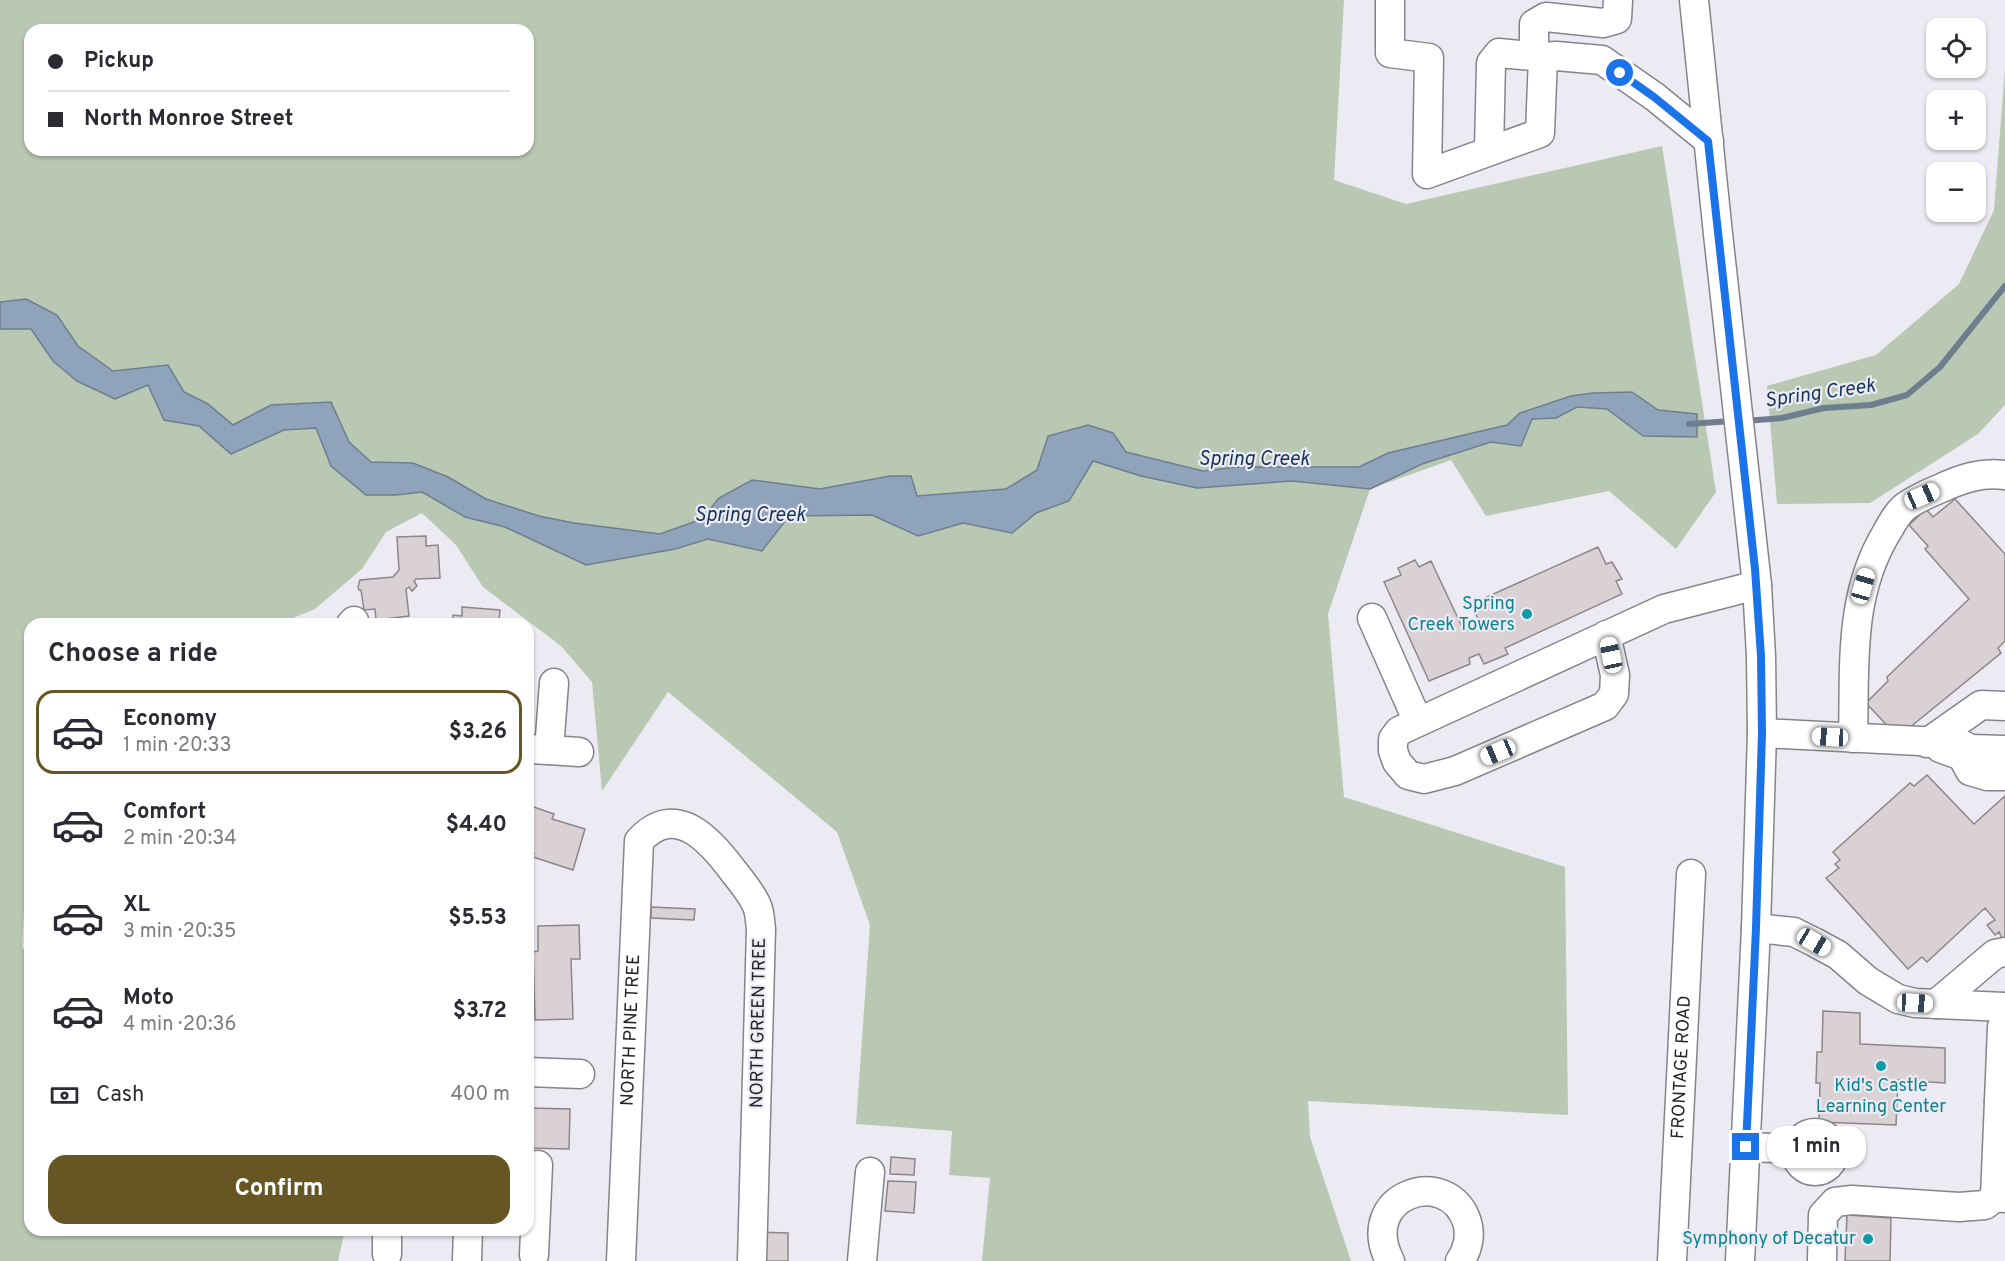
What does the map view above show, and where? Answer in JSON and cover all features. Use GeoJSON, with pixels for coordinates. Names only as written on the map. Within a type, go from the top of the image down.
{"type":"FeatureCollection","features":[{"type":"Feature","properties":{"kind":"street"},"geometry":{"type":"LineString","coordinates":[[1390,0],[1390,53],[1429,58],[1427,174],[1540,133],[1538,56],[1534,24],[1546,17],[1603,23],[1617,19],[1618,0]]}},
{"type":"Feature","properties":{"kind":"street"},"geometry":{"type":"LineString","coordinates":[[1694,0],[1751,536],[1761,656],[1762,733],[1756,928],[1740,1261]]}},
{"type":"Feature","properties":{"kind":"street"},"geometry":{"type":"LineString","coordinates":[[1489,151],[1491,63],[1499,53],[1602,60],[1654,97],[1708,141]]}},
{"type":"Feature","properties":{"kind":"street"},"geometry":{"type":"LineString","coordinates":[[1853,738],[1856,622],[1868,570],[1880,544],[1904,507],[1922,496],[1969,476],[1986,474],[2005,476]]}},
{"type":"Feature","properties":{"kind":"street"},"geometry":{"type":"LineString","coordinates":[[1606,635],[1615,675],[1614,694],[1605,706],[1455,771],[1424,779],[1408,775],[1397,762],[1393,751],[1394,739],[1399,731],[1606,635],[1664,609],[1756,585]]}},
{"type":"Feature","properties":{"kind":"street"},"geometry":{"type":"LineString","coordinates":[[1372,618],[1418,722]]}},
{"type":"Feature","properties":{"kind":"street"},"geometry":{"type":"LineString","coordinates":[[554,683],[538,749],[579,752]]}},
{"type":"Feature","properties":{"kind":"street"},"geometry":{"type":"LineString","coordinates":[[1927,743],[1981,705],[2005,706]]}},
{"type":"Feature","properties":{"kind":"street"},"geometry":{"type":"LineString","coordinates":[[1762,733],[1959,743],[1971,749],[2005,750]]}},
{"type":"Feature","properties":{"kind":"street"},"geometry":{"type":"LineString","coordinates":[[1927,743],[1962,756],[1970,771],[1987,776],[2005,776]]}},
{"type":"Feature","properties":{"kind":"street","name":"NORTH PINE TREE"},"geometry":{"type":"LineString","coordinates":[[621,1261],[639,841],[648,831],[659,826],[675,825]]}},
{"type":"Feature","properties":{"kind":"street","name":"NORTH GREEN TREE"},"geometry":{"type":"LineString","coordinates":[[675,825],[694,829],[716,847],[758,907],[761,929],[752,1261]]}},
{"type":"Feature","properties":{"kind":"street","name":"FRONTAGE ROAD"},"geometry":{"type":"LineString","coordinates":[[1672,1261],[1691,874]]}},
{"type":"Feature","properties":{"kind":"street"},"geometry":{"type":"LineString","coordinates":[[1756,928],[1794,932],[1838,956],[1868,981],[1898,999],[2003,1017],[2000,1198],[1985,1204],[1959,1207],[1852,1200],[1835,1202],[1823,1215],[1822,1261]]}},
{"type":"Feature","properties":{"kind":"street"},"geometry":{"type":"LineString","coordinates":[[1936,1004],[1995,954],[2005,952]]}},
{"type":"Feature","properties":{"kind":"street"},"geometry":{"type":"LineString","coordinates":[[534,1067],[580,1074]]}},
{"type":"Feature","properties":{"kind":"street"},"geometry":{"type":"LineString","coordinates":[[1746,1147],[1796,1149]]}},
{"type":"Feature","properties":{"kind":"street"},"geometry":{"type":"LineString","coordinates":[[534,1194],[538,1165]]}},
{"type":"Feature","properties":{"kind":"street"},"geometry":{"type":"LineString","coordinates":[[862,1261],[870,1172]]}},
{"type":"Feature","properties":{"kind":"street"},"geometry":{"type":"LineString","coordinates":[[1390,1261],[1383,1248],[1381,1234],[1384,1219],[1392,1206],[1403,1197],[1417,1192],[1431,1191],[1444,1195],[1456,1204],[1464,1215],[1469,1228],[1468,1242],[1460,1261]]}},
{"type":"Feature","properties":{"kind":"street"},"geometry":{"type":"LineString","coordinates":[[467,1261],[468,1236]]}},
{"type":"Feature","properties":{"kind":"street"},"geometry":{"type":"LineString","coordinates":[[533,1236],[534,1255]]}},
{"type":"Feature","properties":{"kind":"green space"},"geometry":{"type":"Polygon","coordinates":[[[0,0],[1344,0],[1334,180],[1406,204],[1662,146],[1716,492],[1676,549],[1609,491],[1486,516],[1451,460],[1370,489],[1328,614],[1344,797],[1565,867],[1568,1115],[1308,1101],[1310,1137],[1351,1261],[982,1261],[990,1178],[949,1175],[952,1131],[856,1124],[870,925],[837,832],[668,692],[602,791],[592,682],[561,646],[534,626],[534,618],[524,618],[483,587],[456,545],[422,513],[386,532],[362,569],[315,609],[293,618],[24,618],[22,947],[24,950],[24,1236],[344,1236],[338,1261],[0,1261],[0,0]]]}},
{"type":"Feature","properties":{"kind":"green space"},"geometry":{"type":"Polygon","coordinates":[[[2005,68],[2005,405],[1978,434],[1870,503],[1777,504],[1767,386],[1876,355],[1959,284],[1994,210],[2005,68]]]}},
{"type":"Feature","properties":{"kind":"water","name":"Spring Creek"},"geometry":{"type":"Polygon","coordinates":[[[26,299],[57,315],[78,346],[113,371],[168,365],[184,392],[208,404],[233,425],[271,405],[331,402],[349,442],[371,462],[413,463],[448,477],[486,499],[539,516],[660,534],[702,519],[719,498],[752,480],[820,489],[890,476],[911,476],[917,496],[1006,489],[1037,470],[1048,436],[1088,425],[1113,433],[1126,452],[1203,471],[1237,467],[1359,467],[1388,453],[1507,425],[1520,413],[1571,396],[1593,393],[1632,392],[1658,410],[1697,414],[1697,437],[1643,436],[1607,409],[1577,407],[1556,418],[1532,419],[1521,446],[1491,442],[1422,464],[1370,489],[1292,481],[1197,488],[1141,476],[1093,461],[1069,501],[1036,513],[1012,533],[963,523],[918,536],[872,515],[789,516],[762,551],[708,539],[675,549],[586,565],[505,527],[465,517],[422,492],[366,495],[331,466],[316,428],[284,430],[231,454],[199,426],[164,420],[148,385],[115,399],[77,381],[53,361],[31,329],[0,329],[0,302],[26,299]]]}},
{"type":"Feature","properties":{"kind":"building"},"geometry":{"type":"Polygon","coordinates":[[[1955,499],[2005,554],[2005,641],[1998,648],[2001,653],[1898,737],[1866,703],[1888,681],[1887,677],[1969,599],[1925,549],[1928,546],[1909,525],[1926,509],[1933,517],[1955,499]]]}},
{"type":"Feature","properties":{"kind":"building"},"geometry":{"type":"Polygon","coordinates":[[[426,536],[426,546],[438,545],[440,578],[416,579],[414,581],[417,586],[412,591],[409,587],[406,589],[409,616],[376,618],[375,609],[364,610],[361,590],[358,587],[360,580],[393,577],[399,570],[397,537],[426,536]]]}},
{"type":"Feature","properties":{"kind":"building","name":"Spring Creek Towers"},"geometry":{"type":"Polygon","coordinates":[[[1598,547],[1606,564],[1612,562],[1622,579],[1616,581],[1622,594],[1505,648],[1508,654],[1484,664],[1479,654],[1469,658],[1470,664],[1429,681],[1384,582],[1401,575],[1398,568],[1415,560],[1419,567],[1431,561],[1464,631],[1480,623],[1471,604],[1598,547]]]}},
{"type":"Feature","properties":{"kind":"building"},"geometry":{"type":"Polygon","coordinates":[[[462,607],[500,610],[499,618],[453,618],[453,615],[462,616],[462,607]]]}},
{"type":"Feature","properties":{"kind":"building"},"geometry":{"type":"Polygon","coordinates":[[[1927,775],[1974,824],[2005,796],[2005,940],[2003,941],[1999,932],[1995,935],[1987,925],[1995,920],[1985,908],[1927,962],[1922,957],[1908,969],[1826,878],[1839,868],[1835,864],[1840,860],[1833,852],[1910,783],[1914,786],[1927,775]]]}},
{"type":"Feature","properties":{"kind":"building"},"geometry":{"type":"Polygon","coordinates":[[[534,807],[554,814],[552,819],[585,829],[573,870],[534,857],[534,807]]]}},
{"type":"Feature","properties":{"kind":"building"},"geometry":{"type":"Polygon","coordinates":[[[651,907],[695,909],[694,920],[651,918],[651,907]]]}},
{"type":"Feature","properties":{"kind":"building"},"geometry":{"type":"Polygon","coordinates":[[[579,925],[580,959],[571,959],[573,1019],[535,1020],[534,952],[538,951],[538,926],[579,925]]]}},
{"type":"Feature","properties":{"kind":"building","name":"Kid's Castle Learning Center"},"geometry":{"type":"Polygon","coordinates":[[[1823,1011],[1860,1013],[1860,1044],[1945,1048],[1945,1083],[1898,1080],[1896,1125],[1819,1122],[1820,1083],[1816,1083],[1817,1052],[1822,1052],[1823,1011]]]}},
{"type":"Feature","properties":{"kind":"building"},"geometry":{"type":"Polygon","coordinates":[[[534,1108],[570,1109],[569,1149],[534,1148],[534,1108]]]}},
{"type":"Feature","properties":{"kind":"building"},"geometry":{"type":"Polygon","coordinates":[[[891,1157],[915,1159],[914,1175],[890,1174],[891,1157]]]}},
{"type":"Feature","properties":{"kind":"building"},"geometry":{"type":"Polygon","coordinates":[[[888,1181],[916,1182],[914,1213],[885,1211],[888,1181]]]}},
{"type":"Feature","properties":{"kind":"building","name":"Symphony of Decatur"},"geometry":{"type":"Polygon","coordinates":[[[1847,1215],[1891,1218],[1890,1261],[1845,1261],[1847,1215]]]}},
{"type":"Feature","properties":{"kind":"building"},"geometry":{"type":"Polygon","coordinates":[[[758,1232],[788,1233],[788,1261],[757,1261],[758,1232]]]}},
{"type":"Feature","properties":{"kind":"waterway","name":"Spring Creek"},"geometry":{"type":"LineString","coordinates":[[1745,421],[1782,418],[1824,408],[1871,405],[1907,395],[1940,367],[2005,286]]}},
{"type":"Feature","properties":{"kind":"waterway","name":"Spring Creek"},"geometry":{"type":"LineString","coordinates":[[1689,424],[1732,421]]}},
{"type":"Feature","properties":{"kind":"place","name":"Spring Creek Towers"},"geometry":{"type":"Point","coordinates":[1527,614]}},
{"type":"Feature","properties":{"kind":"place","name":"Kid's Castle Learning Center"},"geometry":{"type":"Point","coordinates":[1881,1066]}},
{"type":"Feature","properties":{"kind":"place","name":"Symphony of Decatur"},"geometry":{"type":"Point","coordinates":[1868,1239]}},
{"type":"Feature","properties":{"kind":"route"},"geometry":{"type":"LineString","coordinates":[[1620,73],[1708,141],[1755,569],[1761,656],[1762,733],[1746,1147]]}}]}
